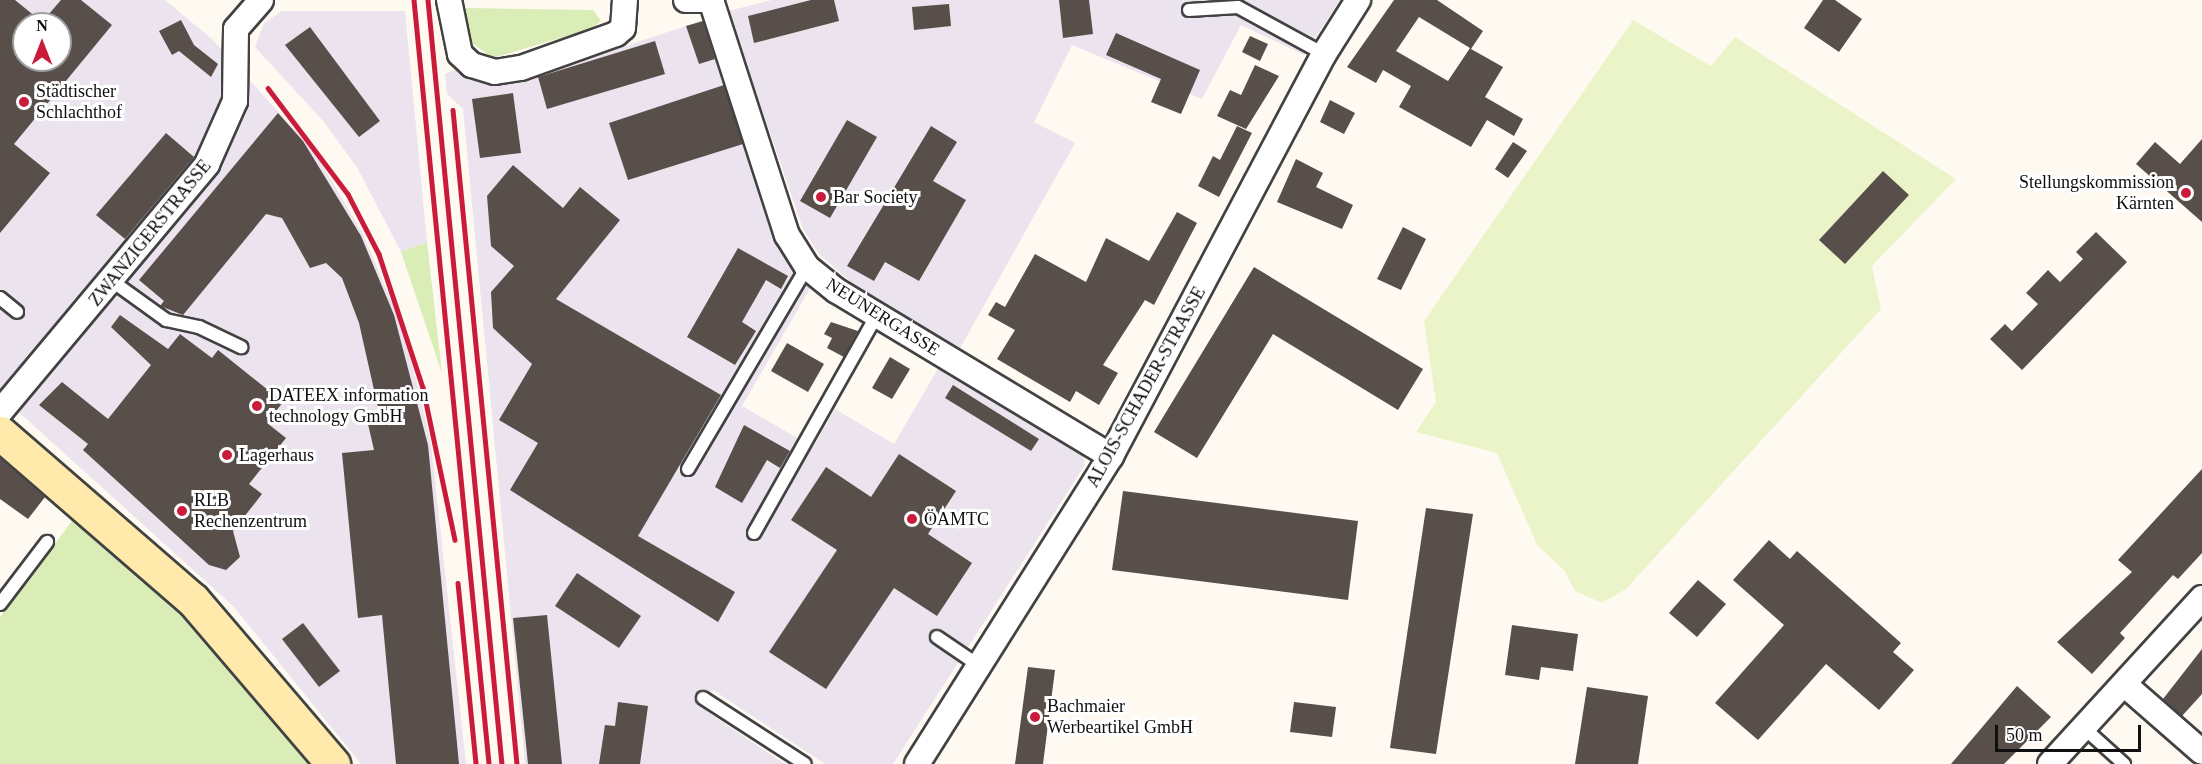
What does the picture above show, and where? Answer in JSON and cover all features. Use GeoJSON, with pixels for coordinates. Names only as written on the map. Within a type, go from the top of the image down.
{"type":"FeatureCollection","features":[{"type":"Feature","properties":{"kind":"street","name":"ZWANZIGERSTRASSE"},"geometry":{"type":"LineString","coordinates":[[0,412],[112,281],[207,164],[224,133],[235,100],[236,28],[259,0]]}},
{"type":"Feature","properties":{"kind":"street"},"geometry":{"type":"LineString","coordinates":[[450,7],[460,54],[472,65],[495,72],[521,68],[616,34],[623,28],[625,0]]}},
{"type":"Feature","properties":{"kind":"street"},"geometry":{"type":"LineString","coordinates":[[686,0],[711,0]]}},
{"type":"Feature","properties":{"kind":"street","name":"NEUNERGASSE"},"geometry":{"type":"LineString","coordinates":[[711,0],[788,235],[807,267],[877,315],[1111,456]]}},
{"type":"Feature","properties":{"kind":"street","name":"ALOIS-SCHADER-STRASSE"},"geometry":{"type":"LineString","coordinates":[[917,764],[1111,456],[1324,54],[1358,0]]}},
{"type":"Feature","properties":{"kind":"street"},"geometry":{"type":"LineString","coordinates":[[0,433],[193,600],[333,764]]}},
{"type":"Feature","properties":{"kind":"street"},"geometry":{"type":"LineString","coordinates":[[2050,764],[2202,598]]}},
{"type":"Feature","properties":{"kind":"street"},"geometry":{"type":"LineString","coordinates":[[2124,684],[2198,748]]}},
{"type":"Feature","properties":{"kind":"lane"},"geometry":{"type":"LineString","coordinates":[[1189,10],[1238,7],[1324,54]]}},
{"type":"Feature","properties":{"kind":"lane"},"geometry":{"type":"LineString","coordinates":[[688,470],[807,267]]}},
{"type":"Feature","properties":{"kind":"lane"},"geometry":{"type":"LineString","coordinates":[[112,281],[159,316],[200,327],[241,347]]}},
{"type":"Feature","properties":{"kind":"lane"},"geometry":{"type":"LineString","coordinates":[[0,298],[17,312]]}},
{"type":"Feature","properties":{"kind":"lane"},"geometry":{"type":"LineString","coordinates":[[754,533],[877,315]]}},
{"type":"Feature","properties":{"kind":"lane"},"geometry":{"type":"LineString","coordinates":[[0,604],[47,542]]}},
{"type":"Feature","properties":{"kind":"lane"},"geometry":{"type":"LineString","coordinates":[[937,637],[978,665]]}},
{"type":"Feature","properties":{"kind":"lane"},"geometry":{"type":"LineString","coordinates":[[703,698],[805,764]]}},
{"type":"Feature","properties":{"kind":"lane"},"geometry":{"type":"LineString","coordinates":[[2084,728],[2124,764]]}},
{"type":"Feature","properties":{"kind":"shaded area"},"geometry":{"type":"Polygon","coordinates":[[[0,0],[165,0],[213,40],[314,151],[362,232],[397,314],[417,383],[431,444],[466,764],[361,764],[234,607],[0,395],[0,0]]]}},
{"type":"Feature","properties":{"kind":"shaded area"},"geometry":{"type":"Polygon","coordinates":[[[772,0],[1340,0],[1304,55],[1241,25],[1202,99],[1072,45],[1034,122],[1075,143],[959,350],[854,285],[819,254],[803,229],[728,11],[772,0]]]}},
{"type":"Feature","properties":{"kind":"shaded area"},"geometry":{"type":"Polygon","coordinates":[[[282,11],[405,11],[427,242],[401,252],[358,169],[324,122],[255,47],[264,23],[282,11]]]}},
{"type":"Feature","properties":{"kind":"shaded area"},"geometry":{"type":"Polygon","coordinates":[[[704,20],[772,236],[812,285],[742,406],[813,447],[835,409],[894,444],[939,367],[1083,455],[1085,465],[893,764],[825,764],[713,690],[706,711],[785,764],[525,764],[463,109],[447,94],[445,74],[461,67],[487,81],[516,82],[704,20]]]}},
{"type":"Feature","properties":{"kind":"green space"},"geometry":{"type":"Polygon","coordinates":[[[465,8],[593,10],[601,21],[591,29],[493,58],[469,41],[465,8]]]}},
{"type":"Feature","properties":{"kind":"green space"},"geometry":{"type":"Polygon","coordinates":[[[1633,20],[1711,66],[1735,37],[1956,179],[1872,266],[1881,309],[1626,589],[1602,603],[1575,591],[1564,570],[1537,545],[1497,453],[1416,432],[1436,402],[1424,321],[1633,20]]]}},
{"type":"Feature","properties":{"kind":"green space"},"geometry":{"type":"Polygon","coordinates":[[[427,242],[442,373],[401,252],[427,242]]]}},
{"type":"Feature","properties":{"kind":"green space"},"geometry":{"type":"Polygon","coordinates":[[[75,517],[186,619],[249,686],[309,764],[0,764],[0,617],[75,517]]]}},
{"type":"Feature","properties":{"kind":"building","name":"Städtischer Schlachthof"},"geometry":{"type":"Polygon","coordinates":[[[0,0],[15,0],[30,12],[12,12],[12,72],[72,72],[72,12],[51,12],[61,0],[81,0],[112,25],[14,144],[50,173],[0,233],[0,0]]]}},
{"type":"Feature","properties":{"kind":"building"},"geometry":{"type":"Polygon","coordinates":[[[811,0],[834,0],[839,21],[754,43],[748,16],[811,0]]]}},
{"type":"Feature","properties":{"kind":"building"},"geometry":{"type":"Polygon","coordinates":[[[1059,0],[1089,0],[1093,34],[1063,38],[1059,0]]]}},
{"type":"Feature","properties":{"kind":"building"},"geometry":{"type":"Polygon","coordinates":[[[1394,0],[1437,0],[1483,31],[1471,49],[1503,67],[1485,97],[1523,119],[1514,136],[1487,120],[1471,147],[1399,107],[1411,86],[1383,70],[1376,83],[1347,67],[1394,0]],[[1419,17],[1396,51],[1448,81],[1470,48],[1419,17]]]}},
{"type":"Feature","properties":{"kind":"building"},"geometry":{"type":"Polygon","coordinates":[[[1823,0],[1835,0],[1862,19],[1839,52],[1804,28],[1823,0]]]}},
{"type":"Feature","properties":{"kind":"building"},"geometry":{"type":"Polygon","coordinates":[[[949,4],[951,26],[914,30],[912,7],[949,4]]]}},
{"type":"Feature","properties":{"kind":"building"},"geometry":{"type":"Polygon","coordinates":[[[181,20],[194,45],[218,64],[211,77],[179,51],[172,55],[159,31],[181,20]]]}},
{"type":"Feature","properties":{"kind":"building"},"geometry":{"type":"Polygon","coordinates":[[[703,21],[715,59],[699,64],[686,26],[703,21]]]}},
{"type":"Feature","properties":{"kind":"building"},"geometry":{"type":"Polygon","coordinates":[[[310,27],[380,121],[359,137],[285,45],[310,27]]]}},
{"type":"Feature","properties":{"kind":"building"},"geometry":{"type":"Polygon","coordinates":[[[1116,33],[1200,70],[1181,114],[1151,102],[1161,79],[1106,55],[1116,33]]]}},
{"type":"Feature","properties":{"kind":"building"},"geometry":{"type":"Polygon","coordinates":[[[1250,36],[1268,44],[1260,61],[1242,52],[1250,36]]]}},
{"type":"Feature","properties":{"kind":"building"},"geometry":{"type":"Polygon","coordinates":[[[655,41],[665,74],[547,109],[538,77],[655,41]]]}},
{"type":"Feature","properties":{"kind":"building"},"geometry":{"type":"Polygon","coordinates":[[[1255,65],[1279,76],[1246,129],[1217,116],[1230,90],[1241,95],[1255,65]]]}},
{"type":"Feature","properties":{"kind":"building"},"geometry":{"type":"Polygon","coordinates":[[[724,85],[743,144],[628,180],[609,123],[724,85]]]}},
{"type":"Feature","properties":{"kind":"building"},"geometry":{"type":"Polygon","coordinates":[[[513,93],[521,153],[480,158],[472,99],[513,93]]]}},
{"type":"Feature","properties":{"kind":"building"},"geometry":{"type":"Polygon","coordinates":[[[1330,100],[1355,113],[1344,134],[1320,122],[1330,100]]]}},
{"type":"Feature","properties":{"kind":"building"},"geometry":{"type":"Polygon","coordinates":[[[278,113],[303,141],[361,236],[394,315],[428,445],[459,764],[396,764],[382,615],[358,618],[342,453],[374,450],[368,424],[381,421],[359,323],[342,278],[326,263],[310,268],[282,218],[266,214],[183,315],[160,306],[164,301],[139,280],[278,113]]]}},
{"type":"Feature","properties":{"kind":"building"},"geometry":{"type":"Polygon","coordinates":[[[847,120],[877,137],[830,218],[800,201],[847,120]]]}},
{"type":"Feature","properties":{"kind":"building"},"geometry":{"type":"Polygon","coordinates":[[[931,126],[957,142],[933,181],[966,200],[919,281],[885,262],[874,281],[847,266],[931,126]]]}},
{"type":"Feature","properties":{"kind":"building"},"geometry":{"type":"Polygon","coordinates":[[[1237,126],[1252,133],[1219,197],[1198,186],[1213,156],[1220,160],[1237,126]]]}},
{"type":"Feature","properties":{"kind":"building"},"geometry":{"type":"Polygon","coordinates":[[[166,133],[194,157],[125,239],[96,215],[166,133]]]}},
{"type":"Feature","properties":{"kind":"building","name":"Stellungskommission Kärnten"},"geometry":{"type":"Polygon","coordinates":[[[2202,139],[2202,222],[2136,164],[2155,142],[2180,164],[2202,139]]]}},
{"type":"Feature","properties":{"kind":"building"},"geometry":{"type":"Polygon","coordinates":[[[1513,142],[1527,151],[1508,178],[1495,169],[1513,142]]]}},
{"type":"Feature","properties":{"kind":"building"},"geometry":{"type":"Polygon","coordinates":[[[1296,159],[1323,173],[1316,187],[1353,205],[1342,229],[1277,202],[1296,159]]]}},
{"type":"Feature","properties":{"kind":"building"},"geometry":{"type":"Polygon","coordinates":[[[513,165],[563,208],[580,187],[620,220],[556,299],[721,395],[638,536],[735,592],[718,622],[510,490],[538,443],[499,420],[532,364],[493,328],[491,292],[514,266],[491,246],[487,196],[513,165]]]}},
{"type":"Feature","properties":{"kind":"building"},"geometry":{"type":"Polygon","coordinates":[[[1883,171],[1909,195],[1845,264],[1819,240],[1883,171]]]}},
{"type":"Feature","properties":{"kind":"building"},"geometry":{"type":"Polygon","coordinates":[[[1177,212],[1197,223],[1154,305],[1145,300],[1103,365],[1118,373],[1099,405],[1076,391],[1070,402],[997,359],[1015,330],[988,315],[996,302],[1005,307],[1035,254],[1086,282],[1106,238],[1149,261],[1177,212]]]}},
{"type":"Feature","properties":{"kind":"building"},"geometry":{"type":"Polygon","coordinates":[[[1403,227],[1426,239],[1401,290],[1377,279],[1403,227]]]}},
{"type":"Feature","properties":{"kind":"building"},"geometry":{"type":"Polygon","coordinates":[[[2096,232],[2127,262],[2022,370],[1990,339],[2005,324],[2012,331],[2038,304],[2026,293],[2048,270],[2060,282],[2083,259],[2076,252],[2096,232]]]}},
{"type":"Feature","properties":{"kind":"building"},"geometry":{"type":"Polygon","coordinates":[[[738,248],[788,276],[781,289],[766,280],[742,322],[756,331],[735,365],[687,337],[738,248]]]}},
{"type":"Feature","properties":{"kind":"building"},"geometry":{"type":"Polygon","coordinates":[[[1254,267],[1423,369],[1398,410],[1273,334],[1197,458],[1154,432],[1254,267]]]}},
{"type":"Feature","properties":{"kind":"building"},"geometry":{"type":"Polygon","coordinates":[[[120,315],[168,349],[180,334],[212,358],[218,350],[283,402],[267,423],[286,438],[249,484],[262,494],[233,531],[240,557],[226,570],[209,565],[83,450],[88,444],[39,405],[62,382],[108,419],[151,365],[111,327],[120,315]]]}},
{"type":"Feature","properties":{"kind":"building"},"geometry":{"type":"Polygon","coordinates":[[[831,322],[858,331],[844,357],[827,348],[832,338],[824,334],[831,322]]]}},
{"type":"Feature","properties":{"kind":"building"},"geometry":{"type":"Polygon","coordinates":[[[787,343],[824,364],[808,392],[771,371],[787,343]]]}},
{"type":"Feature","properties":{"kind":"building"},"geometry":{"type":"Polygon","coordinates":[[[890,357],[910,369],[892,399],[872,388],[890,357]]]}},
{"type":"Feature","properties":{"kind":"building"},"geometry":{"type":"Polygon","coordinates":[[[953,385],[1039,439],[1031,451],[945,398],[953,385]]]}},
{"type":"Feature","properties":{"kind":"building"},"geometry":{"type":"Polygon","coordinates":[[[744,425],[790,451],[780,468],[767,460],[742,503],[715,487],[744,425]]]}},
{"type":"Feature","properties":{"kind":"building"},"geometry":{"type":"Polygon","coordinates":[[[899,454],[956,491],[928,534],[972,563],[937,616],[894,588],[826,689],[769,652],[837,550],[791,520],[826,467],[871,497],[899,454]]]}},
{"type":"Feature","properties":{"kind":"building"},"geometry":{"type":"Polygon","coordinates":[[[0,458],[45,497],[28,519],[0,499],[0,458]]]}},
{"type":"Feature","properties":{"kind":"building"},"geometry":{"type":"Polygon","coordinates":[[[2202,469],[2202,553],[2178,579],[2173,575],[2120,633],[2125,638],[2092,674],[2057,642],[2132,572],[2118,560],[2202,469]]]}},
{"type":"Feature","properties":{"kind":"building"},"geometry":{"type":"Polygon","coordinates":[[[1123,491],[1358,521],[1348,600],[1112,570],[1123,491]]]}},
{"type":"Feature","properties":{"kind":"building"},"geometry":{"type":"Polygon","coordinates":[[[1426,508],[1473,514],[1436,754],[1390,748],[1426,508]]]}},
{"type":"Feature","properties":{"kind":"building"},"geometry":{"type":"Polygon","coordinates":[[[1769,540],[1790,559],[1797,551],[1901,643],[1893,652],[1914,670],[1879,710],[1826,664],[1758,740],[1715,703],[1784,625],[1733,580],[1769,540]]]}},
{"type":"Feature","properties":{"kind":"building"},"geometry":{"type":"Polygon","coordinates":[[[577,573],[641,616],[619,648],[555,606],[577,573]]]}},
{"type":"Feature","properties":{"kind":"building"},"geometry":{"type":"Polygon","coordinates":[[[1698,580],[1726,604],[1697,637],[1669,613],[1698,580]]]}},
{"type":"Feature","properties":{"kind":"building"},"geometry":{"type":"Polygon","coordinates":[[[547,615],[562,764],[528,764],[513,618],[547,615]]]}},
{"type":"Feature","properties":{"kind":"building"},"geometry":{"type":"Polygon","coordinates":[[[303,623],[340,671],[319,687],[282,639],[303,623]]]}},
{"type":"Feature","properties":{"kind":"building"},"geometry":{"type":"Polygon","coordinates":[[[1512,625],[1578,634],[1573,671],[1541,667],[1539,680],[1505,675],[1512,625]]]}},
{"type":"Feature","properties":{"kind":"building"},"geometry":{"type":"Polygon","coordinates":[[[2202,649],[2202,694],[2182,716],[2163,699],[2202,649]]]}},
{"type":"Feature","properties":{"kind":"building","name":"Bachmaier Werbeartikel GmbH"},"geometry":{"type":"Polygon","coordinates":[[[1028,667],[1055,670],[1043,764],[1015,764],[1028,667]]]}},
{"type":"Feature","properties":{"kind":"building"},"geometry":{"type":"Polygon","coordinates":[[[2017,686],[2051,717],[2004,764],[1951,764],[2017,686]]]}},
{"type":"Feature","properties":{"kind":"building"},"geometry":{"type":"Polygon","coordinates":[[[1587,687],[1648,696],[1638,764],[1575,764],[1587,687]]]}},
{"type":"Feature","properties":{"kind":"building"},"geometry":{"type":"Polygon","coordinates":[[[618,702],[648,706],[640,764],[599,764],[605,725],[615,726],[618,702]]]}},
{"type":"Feature","properties":{"kind":"building"},"geometry":{"type":"Polygon","coordinates":[[[1294,702],[1336,707],[1332,737],[1290,732],[1294,702]]]}},
{"type":"Feature","properties":{"kind":"railway"},"geometry":{"type":"LineString","coordinates":[[414,0],[489,764]]}},
{"type":"Feature","properties":{"kind":"railway"},"geometry":{"type":"LineString","coordinates":[[428,0],[502,764]]}},
{"type":"Feature","properties":{"kind":"railway"},"geometry":{"type":"LineString","coordinates":[[268,88],[348,194],[379,254],[423,388],[455,540]]}},
{"type":"Feature","properties":{"kind":"railway"},"geometry":{"type":"LineString","coordinates":[[453,110],[517,764]]}},
{"type":"Feature","properties":{"kind":"railway"},"geometry":{"type":"LineString","coordinates":[[458,583],[476,764]]}},
{"type":"Feature","properties":{"kind":"place","name":"Städtischer Schlachthof"},"geometry":{"type":"Point","coordinates":[24,102]}},
{"type":"Feature","properties":{"kind":"place","name":"Stellungskommission Kärnten"},"geometry":{"type":"Point","coordinates":[2186,193]}},
{"type":"Feature","properties":{"kind":"place","name":"Bar Society"},"geometry":{"type":"Point","coordinates":[821,197]}},
{"type":"Feature","properties":{"kind":"place","name":"DATEEX information technology GmbH"},"geometry":{"type":"Point","coordinates":[257,406]}},
{"type":"Feature","properties":{"kind":"place","name":"Lagerhaus"},"geometry":{"type":"Point","coordinates":[227,455]}},
{"type":"Feature","properties":{"kind":"place","name":"RLB Rechenzentrum"},"geometry":{"type":"Point","coordinates":[182,511]}},
{"type":"Feature","properties":{"kind":"place","name":"ÖAMTC"},"geometry":{"type":"Point","coordinates":[912,519]}},
{"type":"Feature","properties":{"kind":"place","name":"Bachmaier Werbeartikel GmbH"},"geometry":{"type":"Point","coordinates":[1035,717]}}]}
